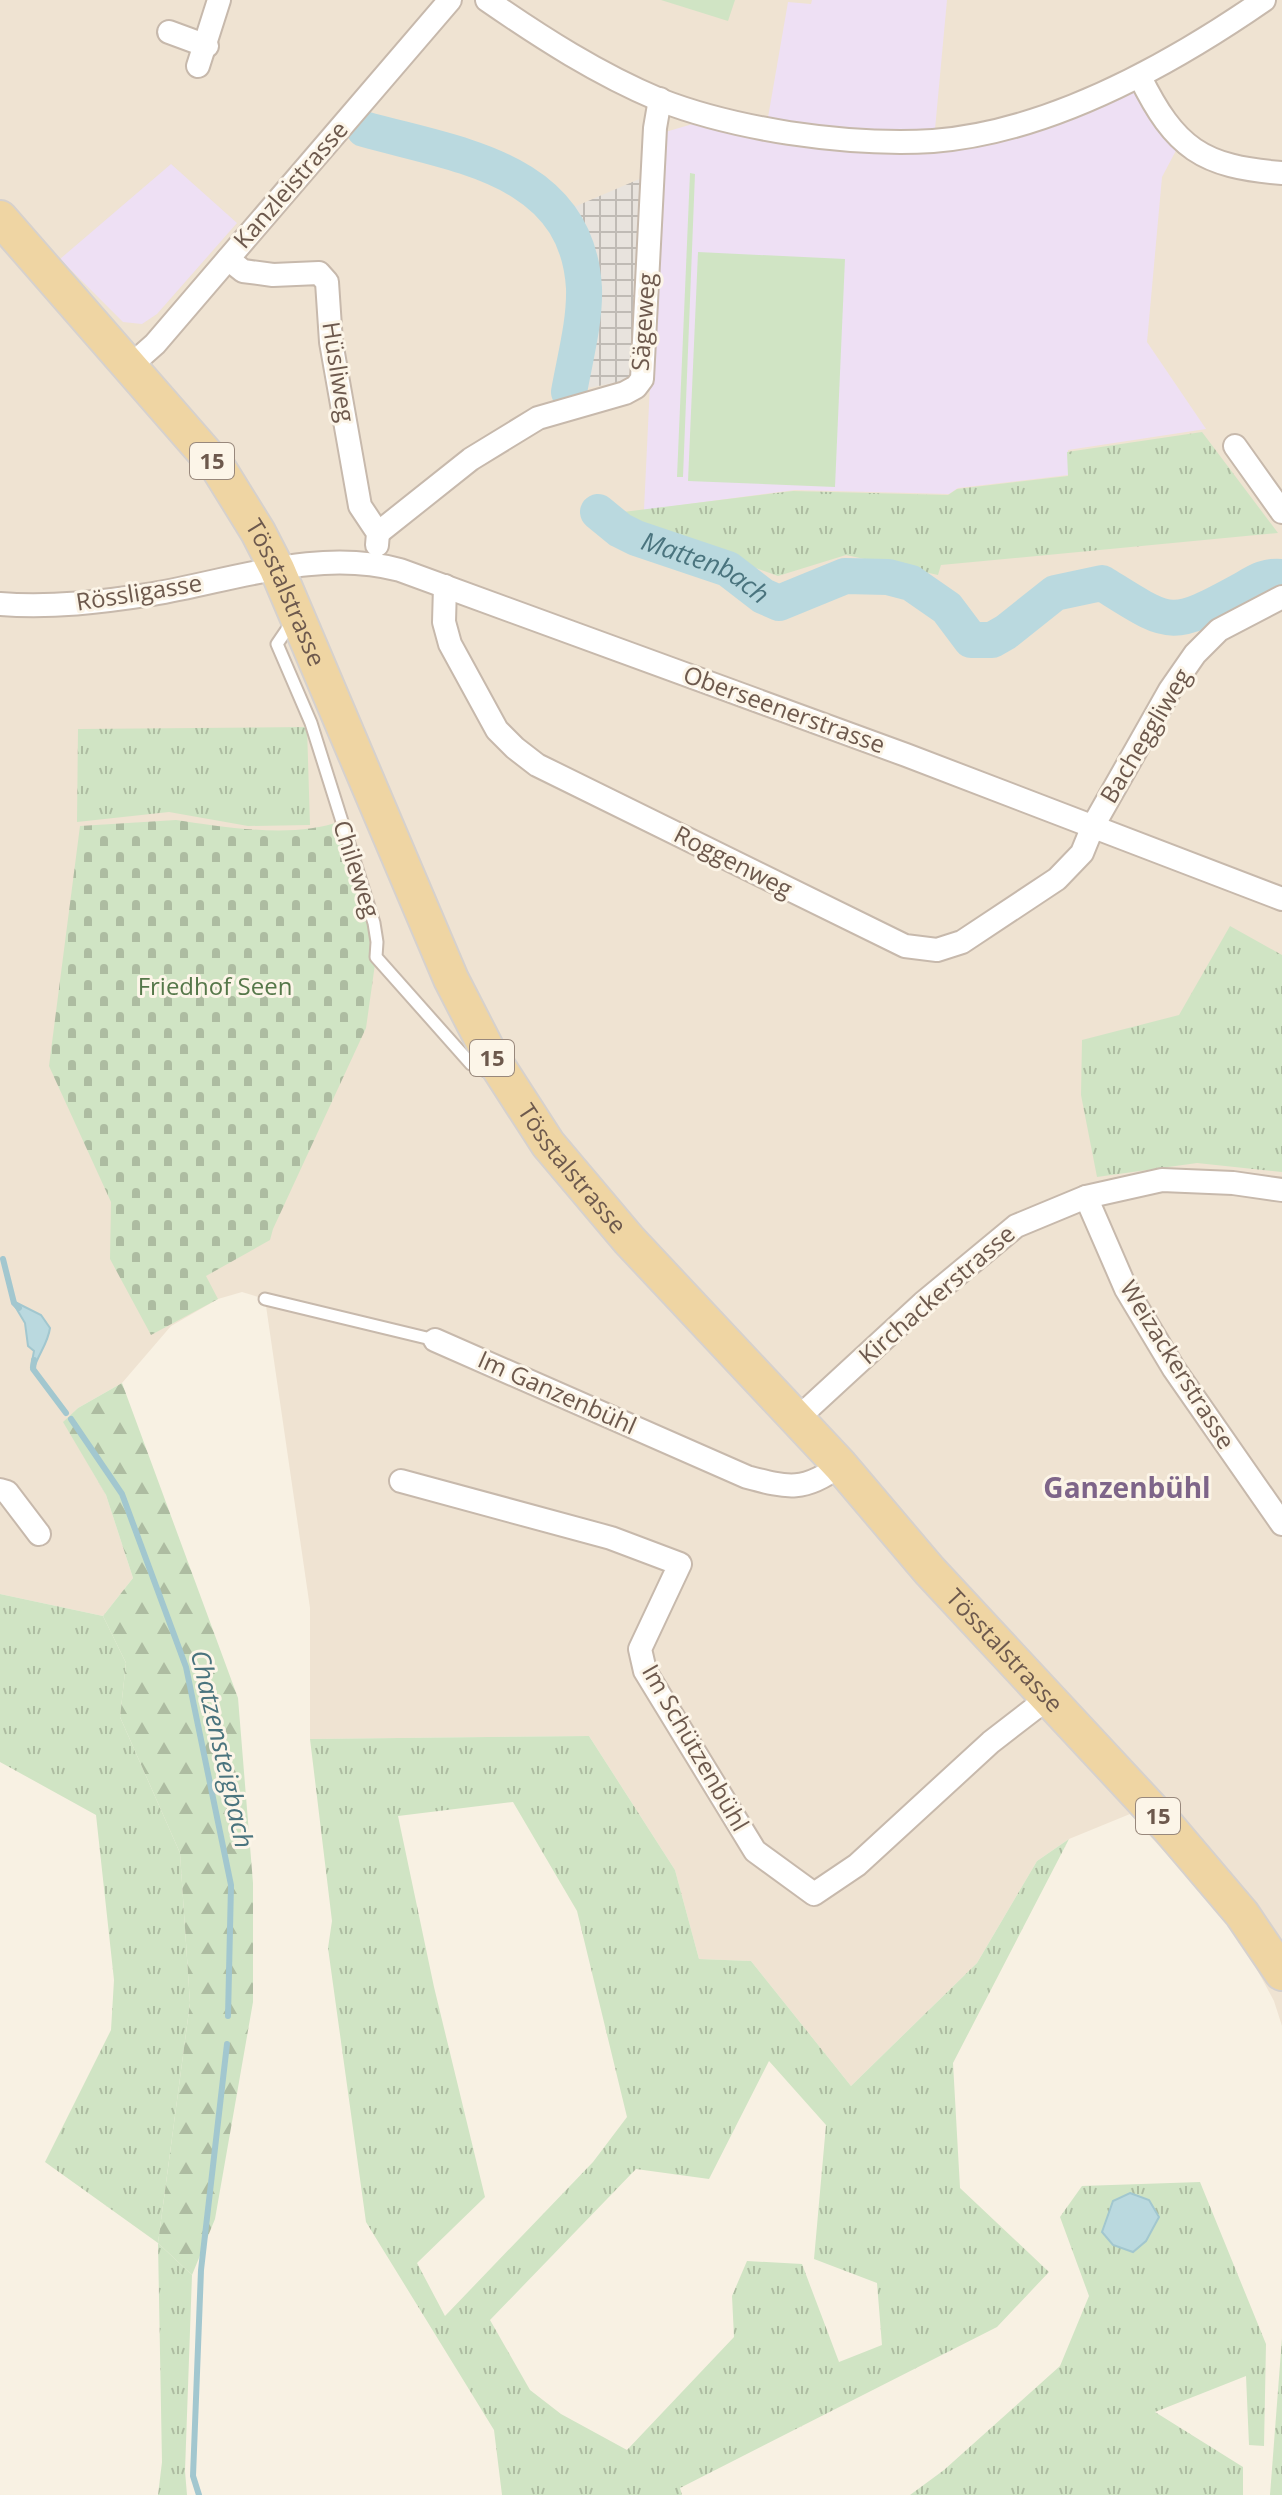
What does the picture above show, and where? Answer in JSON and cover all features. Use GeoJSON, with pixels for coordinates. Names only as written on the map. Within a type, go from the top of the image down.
{"type":"FeatureCollection","features":[{"type":"Feature","properties":{"kind":"main road","name":"Tösstalstrasse"},"geometry":{"type":"LineString","coordinates":[[0,218],[219,469],[244,508],[277,569],[451,979],[506,1080],[548,1144],[629,1240],[840,1465],[929,1570],[1169,1828],[1242,1914],[1282,1973]]}},
{"type":"Feature","properties":{"kind":"street"},"geometry":{"type":"LineString","coordinates":[[169,32],[202,56],[219,0]]}},
{"type":"Feature","properties":{"kind":"street","name":"Kanzleistrasse"},"geometry":{"type":"LineString","coordinates":[[129,367],[155,344],[450,0]]}},
{"type":"Feature","properties":{"kind":"street"},"geometry":{"type":"LineString","coordinates":[[487,0],[563,52],[660,99],[713,118],[818,138],[870,142],[934,141],[1037,119],[1140,77],[1220,31],[1264,0]]}},
{"type":"Feature","properties":{"kind":"street"},"geometry":{"type":"LineString","coordinates":[[1140,77],[1159,114],[1181,141],[1212,161],[1252,171],[1282,173]]}},
{"type":"Feature","properties":{"kind":"street","name":"Sägeweg"},"geometry":{"type":"LineString","coordinates":[[378,533],[471,459],[538,418],[625,393],[642,379],[655,128],[660,99]]}},
{"type":"Feature","properties":{"kind":"street","name":"Hüsliweg"},"geometry":{"type":"LineString","coordinates":[[228,259],[243,271],[273,275],[319,273],[327,282],[331,342],[360,506],[378,533]]}},
{"type":"Feature","properties":{"kind":"street"},"geometry":{"type":"LineString","coordinates":[[1235,446],[1282,512]]}},
{"type":"Feature","properties":{"kind":"street"},"geometry":{"type":"LineString","coordinates":[[374,563],[378,533]]}},
{"type":"Feature","properties":{"kind":"street","name":"Oberseenerstrasse"},"geometry":{"type":"LineString","coordinates":[[277,569],[326,561],[374,563],[445,586],[877,744],[1282,899]]}},
{"type":"Feature","properties":{"kind":"street","name":"Rössligasse"},"geometry":{"type":"LineString","coordinates":[[0,604],[77,604],[152,594],[277,569]]}},
{"type":"Feature","properties":{"kind":"street","name":"Roggenweg"},"geometry":{"type":"LineString","coordinates":[[445,586],[444,622],[450,644],[497,730],[515,748],[537,765],[905,946],[937,950],[962,942],[1000,918],[1057,879],[1082,853],[1093,826]]}},
{"type":"Feature","properties":{"kind":"street","name":"Bacheggliweg"},"geometry":{"type":"LineString","coordinates":[[1093,826],[1170,690],[1195,654],[1219,630],[1282,597]]}},
{"type":"Feature","properties":{"kind":"street","name":"Kirchackerstrasse"},"geometry":{"type":"LineString","coordinates":[[797,1419],[923,1303],[1016,1226],[1086,1197],[1162,1180],[1233,1183],[1282,1190]]}},
{"type":"Feature","properties":{"kind":"street","name":"Weizackerstrasse"},"geometry":{"type":"LineString","coordinates":[[1086,1197],[1126,1289],[1174,1369],[1282,1524]]}},
{"type":"Feature","properties":{"kind":"street","name":"Im Ganzenbühl"},"geometry":{"type":"LineString","coordinates":[[435,1340],[747,1477],[784,1487],[816,1482],[840,1465]]}},
{"type":"Feature","properties":{"kind":"street","name":"Im Schützenbühl"},"geometry":{"type":"LineString","coordinates":[[401,1481],[611,1538],[680,1564],[640,1649],[645,1671],[755,1851],[814,1894],[857,1865],[991,1742],[1035,1708],[1043,1693]]}},
{"type":"Feature","properties":{"kind":"street"},"geometry":{"type":"LineString","coordinates":[[0,1490],[7,1492],[39,1534]]}},
{"type":"Feature","properties":{"kind":"lane","name":"Chileweg"},"geometry":{"type":"LineString","coordinates":[[296,615],[277,644],[311,723],[374,923],[376,957],[471,1064],[506,1080]]}},
{"type":"Feature","properties":{"kind":"lane","name":"Im Ganzenbühl"},"geometry":{"type":"LineString","coordinates":[[265,1299],[435,1340]]}},
{"type":"Feature","properties":{"kind":"shaded area"},"geometry":{"type":"Polygon","coordinates":[[[0,0],[1282,0],[1282,2026],[1274,2001],[1241,1940],[1130,1814],[1069,1839],[1037,1861],[977,1963],[851,2086],[751,1961],[699,1959],[675,1870],[589,1736],[310,1739],[310,1608],[265,1299],[242,1292],[218,1299],[171,1326],[122,1383],[78,1408],[64,1422],[106,1495],[133,1578],[103,1616],[0,1594],[0,0]]]}},
{"type":"Feature","properties":{"kind":"shaded area"},"geometry":{"type":"Polygon","coordinates":[[[812,0],[947,0],[934,140],[1140,77],[1181,141],[1162,177],[1147,342],[1206,429],[1068,450],[1068,475],[958,488],[949,494],[795,490],[644,510],[662,133],[713,118],[766,129],[788,2],[811,4],[812,0]]]}},
{"type":"Feature","properties":{"kind":"shaded area"},"geometry":{"type":"Polygon","coordinates":[[[171,164],[237,223],[157,314],[142,324],[123,322],[60,259],[171,164]]]}},
{"type":"Feature","properties":{"kind":"shaded area"},"geometry":{"type":"Polygon","coordinates":[[[644,177],[637,367],[625,381],[577,390],[582,353],[597,339],[598,257],[574,207],[644,177]]]}},
{"type":"Feature","properties":{"kind":"green space"},"geometry":{"type":"Polygon","coordinates":[[[661,0],[735,0],[728,21],[661,0]]]}},
{"type":"Feature","properties":{"kind":"green space"},"geometry":{"type":"Polygon","coordinates":[[[690,173],[695,174],[683,477],[677,477],[690,173]]]}},
{"type":"Feature","properties":{"kind":"green space"},"geometry":{"type":"Polygon","coordinates":[[[698,252],[845,259],[835,487],[688,481],[698,252]]]}},
{"type":"Feature","properties":{"kind":"green space"},"geometry":{"type":"Polygon","coordinates":[[[1202,432],[1278,533],[941,565],[938,575],[846,555],[778,576],[621,519],[623,512],[793,491],[948,495],[957,489],[1068,476],[1067,452],[1202,432]]]}},
{"type":"Feature","properties":{"kind":"green space"},"geometry":{"type":"Polygon","coordinates":[[[307,727],[310,825],[248,826],[169,812],[77,822],[78,729],[307,727]]]}},
{"type":"Feature","properties":{"kind":"green space","name":"Friedhof Seen"},"geometry":{"type":"Polygon","coordinates":[[[176,820],[281,830],[340,821],[374,923],[376,957],[366,1028],[270,1240],[206,1276],[218,1299],[151,1335],[110,1259],[111,1202],[49,1066],[80,826],[176,820]]]}},
{"type":"Feature","properties":{"kind":"green space"},"geometry":{"type":"Polygon","coordinates":[[[1230,926],[1282,955],[1282,1172],[1197,1163],[1097,1177],[1081,1095],[1082,1040],[1179,1015],[1230,926]]]}},
{"type":"Feature","properties":{"kind":"green space"},"geometry":{"type":"Polygon","coordinates":[[[122,1383],[238,1698],[253,1883],[253,2002],[215,2219],[192,2275],[158,2243],[190,2003],[180,1853],[120,1717],[126,1663],[103,1616],[133,1578],[106,1495],[63,1422],[78,1408],[122,1383]]]}},
{"type":"Feature","properties":{"kind":"green space"},"geometry":{"type":"Polygon","coordinates":[[[0,1594],[103,1616],[126,1663],[120,1717],[180,1853],[190,2003],[158,2243],[45,2162],[111,2030],[114,1980],[96,1815],[0,1762],[0,1594]]]}},
{"type":"Feature","properties":{"kind":"green space"},"geometry":{"type":"Polygon","coordinates":[[[589,1736],[675,1870],[699,1959],[751,1961],[851,2086],[977,1963],[1037,1861],[1069,1839],[953,2063],[960,2188],[1049,2272],[997,2327],[680,2488],[682,2495],[502,2495],[494,2430],[366,2222],[328,1948],[332,1921],[310,1739],[589,1736]],[[513,1802],[398,1816],[434,1987],[485,2197],[417,2263],[445,2316],[593,2162],[627,2117],[577,1911],[513,1802]],[[769,2061],[709,2179],[636,2169],[490,2320],[530,2390],[561,2414],[627,2450],[734,2337],[732,2296],[747,2261],[802,2264],[839,2362],[882,2345],[877,2283],[814,2259],[826,2125],[769,2061]]]}},
{"type":"Feature","properties":{"kind":"green space"},"geometry":{"type":"Polygon","coordinates":[[[1200,2182],[1266,2344],[1264,2446],[1249,2445],[1246,2376],[1155,2412],[1243,2467],[1243,2495],[910,2495],[944,2470],[1060,2366],[1089,2296],[1060,2217],[1082,2186],[1200,2182]]]}},
{"type":"Feature","properties":{"kind":"green space"},"geometry":{"type":"Polygon","coordinates":[[[158,2243],[192,2275],[185,2471],[187,2495],[158,2495],[162,2462],[158,2243]]]}},
{"type":"Feature","properties":{"kind":"green space"},"geometry":{"type":"Polygon","coordinates":[[[1282,2338],[1282,2495],[1270,2495],[1282,2338]]]}},
{"type":"Feature","properties":{"kind":"water"},"geometry":{"type":"Polygon","coordinates":[[[15,1302],[41,1315],[50,1328],[34,1368],[31,1367],[34,1351],[28,1346],[25,1323],[15,1302]]]}},
{"type":"Feature","properties":{"kind":"water"},"geometry":{"type":"Polygon","coordinates":[[[1130,2193],[1149,2200],[1159,2217],[1146,2241],[1133,2252],[1113,2245],[1102,2232],[1113,2201],[1130,2193]]]}},
{"type":"Feature","properties":{"kind":"waterway","name":"Mattenbach"},"geometry":{"type":"LineString","coordinates":[[364,129],[472,159],[506,173],[536,191],[560,216],[576,247],[584,288],[581,327],[569,392]]}},
{"type":"Feature","properties":{"kind":"waterway","name":"Mattenbach"},"geometry":{"type":"LineString","coordinates":[[598,512],[620,530],[636,538],[728,569],[763,596],[779,603],[845,576],[888,577],[911,583],[947,608],[971,640],[992,640],[1055,593],[1102,583],[1143,608],[1170,618],[1199,612],[1261,580],[1282,577]]}},
{"type":"Feature","properties":{"kind":"waterway","name":"Chatzensteigbach"},"geometry":{"type":"LineString","coordinates":[[3,1259],[14,1303],[19,1308]]}},
{"type":"Feature","properties":{"kind":"waterway","name":"Chatzensteigbach"},"geometry":{"type":"LineString","coordinates":[[34,1360],[33,1369],[66,1413]]}},
{"type":"Feature","properties":{"kind":"waterway","name":"Chatzensteigbach"},"geometry":{"type":"LineString","coordinates":[[71,1419],[122,1494],[186,1667],[231,1885],[228,2016]]}},
{"type":"Feature","properties":{"kind":"waterway","name":"Chatzensteigbach"},"geometry":{"type":"LineString","coordinates":[[199,2495],[193,2476],[201,2270],[227,2044]]}},
{"type":"Feature","properties":{"kind":"district","name":"Ganzenbühl"},"geometry":{"type":"Point","coordinates":[1127,1488]}}]}
